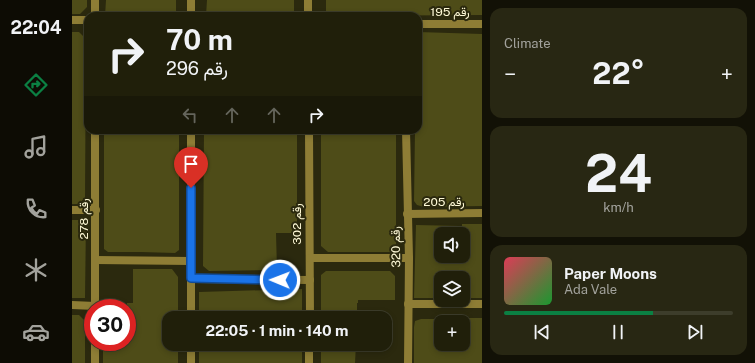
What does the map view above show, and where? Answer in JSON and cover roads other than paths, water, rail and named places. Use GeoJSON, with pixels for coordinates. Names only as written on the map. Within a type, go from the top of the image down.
{"type":"FeatureCollection","features":[{"type":"Feature","properties":{"kind":"street"},"geometry":{"type":"LineString","coordinates":[[95,0],[95,12]]}},
{"type":"Feature","properties":{"kind":"street"},"geometry":{"type":"LineString","coordinates":[[191,0],[191,12]]}},
{"type":"Feature","properties":{"kind":"street"},"geometry":{"type":"LineString","coordinates":[[308,0],[308,12]]}},
{"type":"Feature","properties":{"kind":"street"},"geometry":{"type":"LineString","coordinates":[[72,20],[84,20]]}},
{"type":"Feature","properties":{"kind":"street","name":"رقم 195"},"geometry":{"type":"LineString","coordinates":[[422,24],[482,24]]}},
{"type":"Feature","properties":{"kind":"street","name":"رقم 278"},"geometry":{"type":"LineString","coordinates":[[95,299],[96,134]]}},
{"type":"Feature","properties":{"kind":"street"},"geometry":{"type":"LineString","coordinates":[[191,134],[191,311]]}},
{"type":"Feature","properties":{"kind":"street","name":"رقم 302"},"geometry":{"type":"LineString","coordinates":[[309,134],[310,311]]}},
{"type":"Feature","properties":{"kind":"street","name":"رقم 320"},"geometry":{"type":"LineString","coordinates":[[406,134],[409,258],[408,363]]}},
{"type":"Feature","properties":{"kind":"street"},"geometry":{"type":"LineString","coordinates":[[72,210],[96,210]]}},
{"type":"Feature","properties":{"kind":"street","name":"رقم 205"},"geometry":{"type":"LineString","coordinates":[[407,214],[482,214]]}},
{"type":"Feature","properties":{"kind":"street"},"geometry":{"type":"LineString","coordinates":[[310,258],[409,258]]}},
{"type":"Feature","properties":{"kind":"street"},"geometry":{"type":"LineString","coordinates":[[95,260],[191,261]]}},
{"type":"Feature","properties":{"kind":"street"},"geometry":{"type":"LineString","coordinates":[[191,278],[310,280]]}},
{"type":"Feature","properties":{"kind":"street"},"geometry":{"type":"LineString","coordinates":[[408,304],[482,304]]}},
{"type":"Feature","properties":{"kind":"street"},"geometry":{"type":"LineString","coordinates":[[72,305],[84,306]]}},
{"type":"Feature","properties":{"kind":"street"},"geometry":{"type":"LineString","coordinates":[[95,351],[95,363]]}},
{"type":"Feature","properties":{"kind":"street"},"geometry":{"type":"LineString","coordinates":[[191,351],[191,363]]}},
{"type":"Feature","properties":{"kind":"street"},"geometry":{"type":"LineString","coordinates":[[309,351],[309,363]]}}]}
